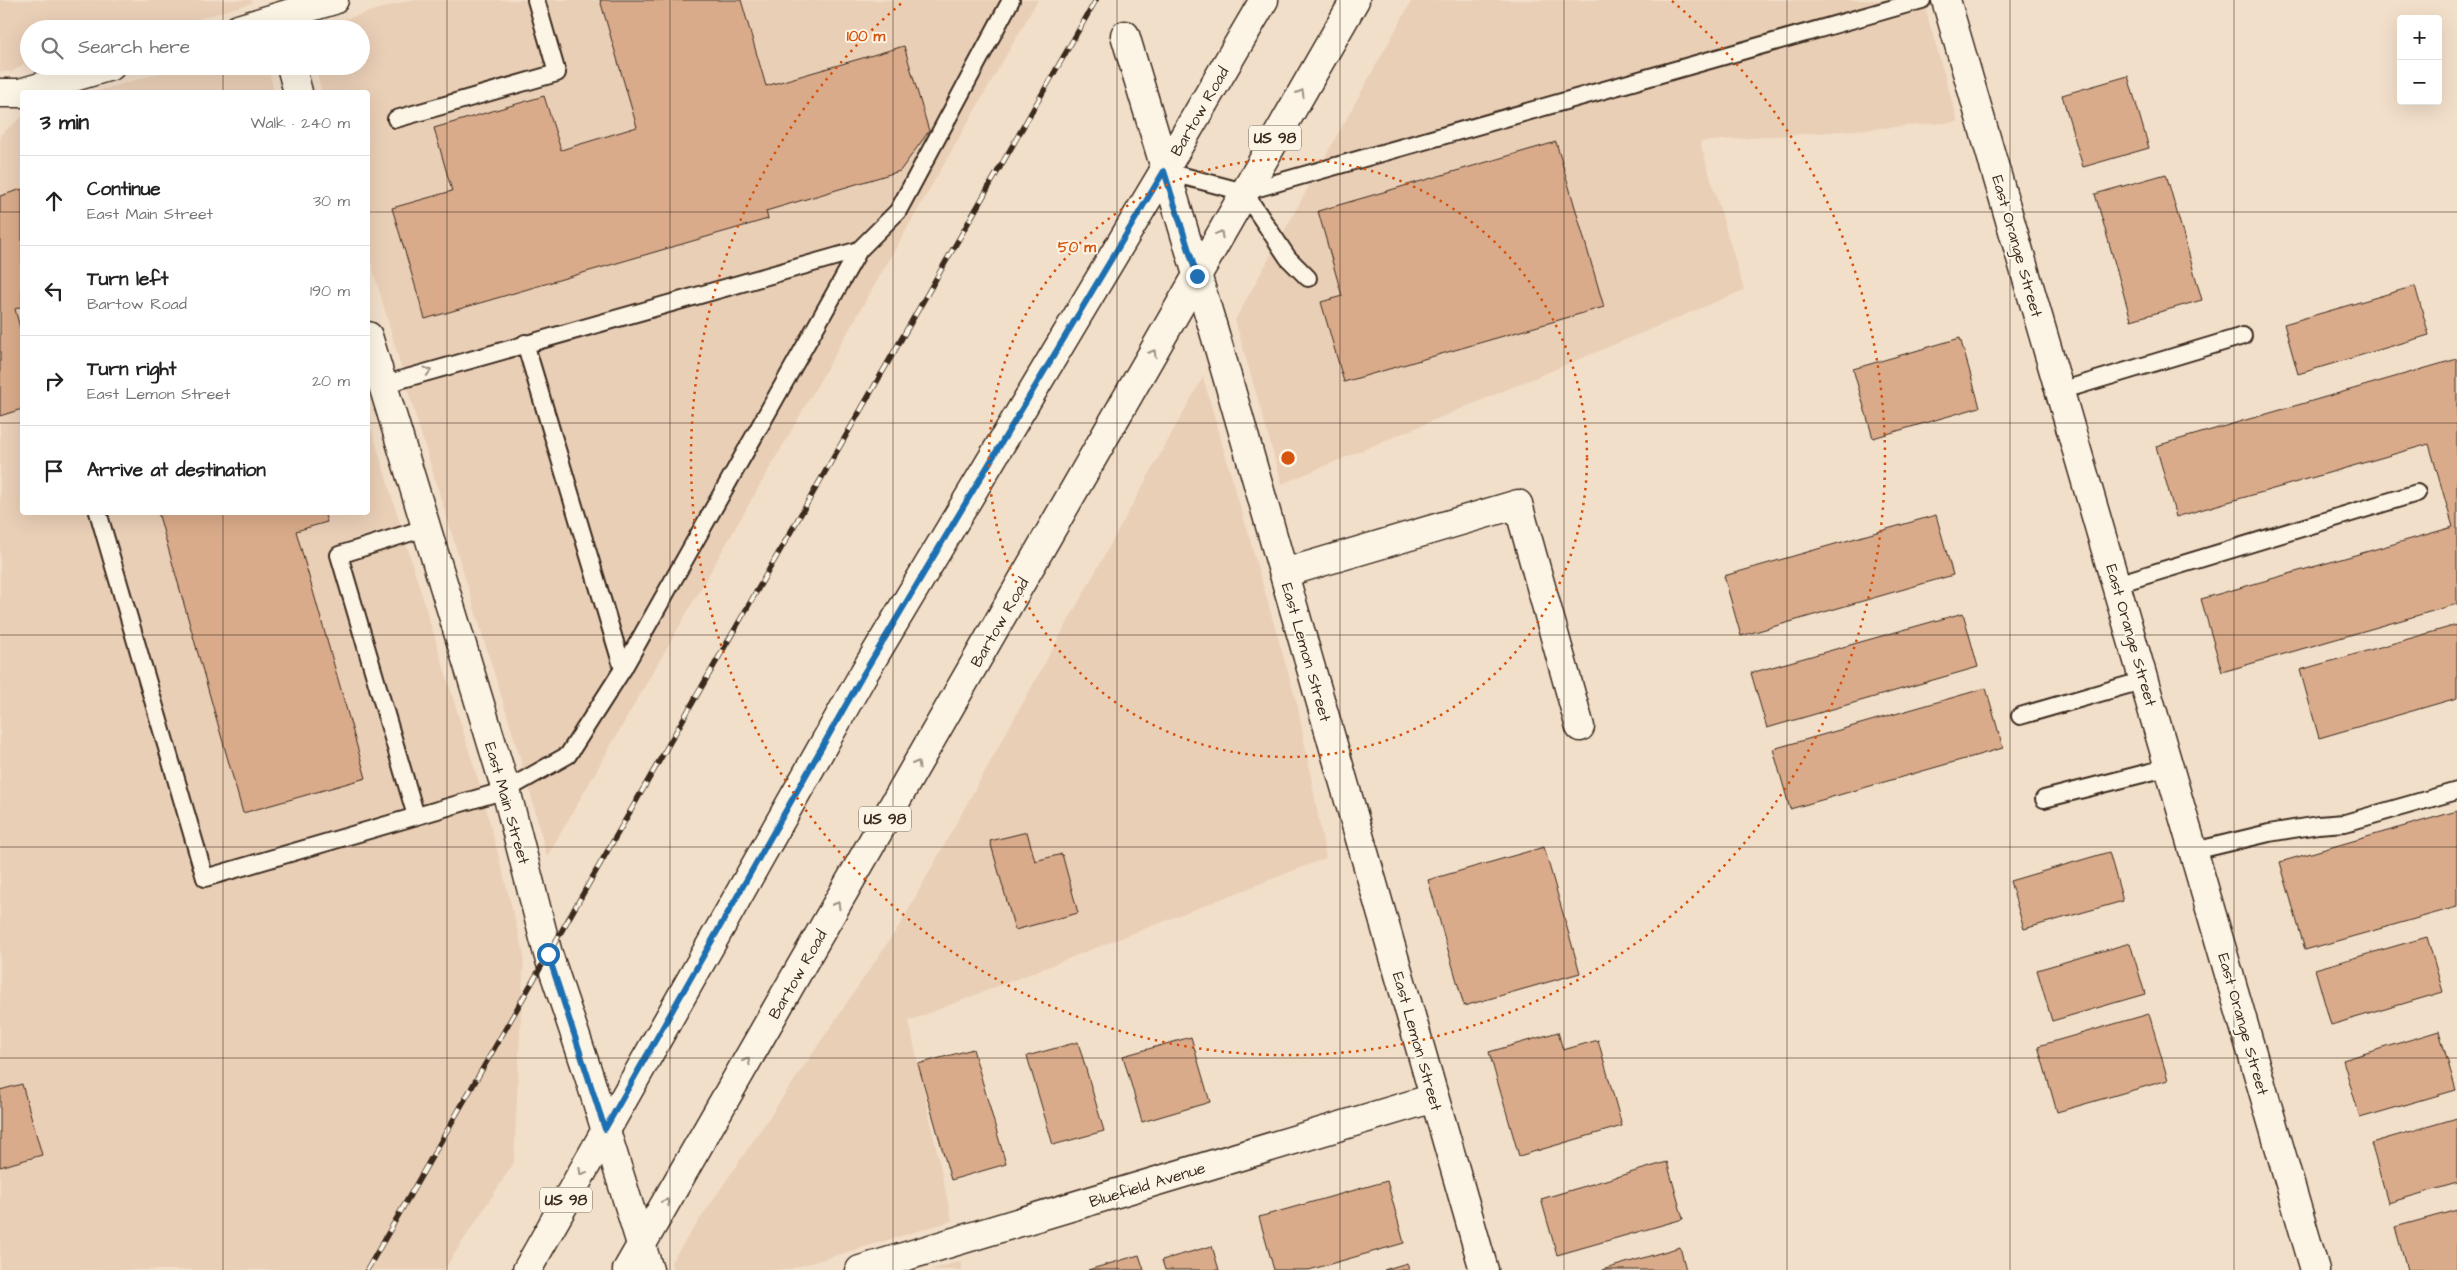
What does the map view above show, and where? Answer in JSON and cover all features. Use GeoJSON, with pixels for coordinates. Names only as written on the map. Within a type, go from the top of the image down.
{"type":"FeatureCollection","features":[{"type":"Feature","properties":{"kind":"main road"},"geometry":{"type":"LineString","coordinates":[[264,20],[334,0]]}},
{"type":"Feature","properties":{"kind":"main road","name":"Bartow Road"},"geometry":{"type":"LineString","coordinates":[[605,1129],[864,673],[1264,0]]}},
{"type":"Feature","properties":{"kind":"main road","name":"Bartow Road"},"geometry":{"type":"LineString","coordinates":[[642,1244],[1355,0]]}},
{"type":"Feature","properties":{"kind":"main road","name":"East Orange Street"},"geometry":{"type":"LineString","coordinates":[[1946,0],[2315,1270]]}},
{"type":"Feature","properties":{"kind":"main road","name":"East Lemon Street"},"geometry":{"type":"LineString","coordinates":[[1125,35],[1284,573],[1484,1270]]}},
{"type":"Feature","properties":{"kind":"main road"},"geometry":{"type":"LineString","coordinates":[[33,90],[82,75]]}},
{"type":"Feature","properties":{"kind":"main road"},"geometry":{"type":"LineString","coordinates":[[293,75],[297,90]]}},
{"type":"Feature","properties":{"kind":"main road"},"geometry":{"type":"LineString","coordinates":[[7,98],[20,94]]}},
{"type":"Feature","properties":{"kind":"main road","name":"East Main Street"},"geometry":{"type":"LineString","coordinates":[[370,343],[506,790],[548,954],[649,1270]]}},
{"type":"Feature","properties":{"kind":"main road"},"geometry":{"type":"LineString","coordinates":[[1284,573],[1518,504],[1580,727]]}},
{"type":"Feature","properties":{"kind":"main road","name":"Bluefield Avenue"},"geometry":{"type":"LineString","coordinates":[[860,1270],[1434,1098]]}},
{"type":"Feature","properties":{"kind":"main road","name":"US 98"},"geometry":{"type":"LineString","coordinates":[[527,1270],[605,1129]]}},
{"type":"Feature","properties":{"kind":"main road","name":"US 98"},"geometry":{"type":"LineString","coordinates":[[627,1270],[642,1244]]}},
{"type":"Feature","properties":{"kind":"lane"},"geometry":{"type":"LineString","coordinates":[[396,119],[557,73],[536,0]]}},
{"type":"Feature","properties":{"kind":"lane"},"geometry":{"type":"LineString","coordinates":[[99,515],[205,878],[506,790],[568,755],[623,669],[859,250],[898,211],[1011,0]]}},
{"type":"Feature","properties":{"kind":"lane"},"geometry":{"type":"LineString","coordinates":[[1164,171],[1244,192],[1922,0]]}},
{"type":"Feature","properties":{"kind":"lane"},"geometry":{"type":"LineString","coordinates":[[1244,192],[1288,258],[1308,278]]}},
{"type":"Feature","properties":{"kind":"lane"},"geometry":{"type":"LineString","coordinates":[[382,385],[859,250]]}},
{"type":"Feature","properties":{"kind":"lane"},"geometry":{"type":"LineString","coordinates":[[2060,391],[2243,336]]}},
{"type":"Feature","properties":{"kind":"lane"},"geometry":{"type":"LineString","coordinates":[[525,343],[623,669]]}},
{"type":"Feature","properties":{"kind":"lane"},"geometry":{"type":"LineString","coordinates":[[2117,584],[2416,493]]}},
{"type":"Feature","properties":{"kind":"lane"},"geometry":{"type":"LineString","coordinates":[[416,816],[340,555],[425,528]]}},
{"type":"Feature","properties":{"kind":"lane"},"geometry":{"type":"LineString","coordinates":[[2020,716],[2145,680]]}},
{"type":"Feature","properties":{"kind":"lane"},"geometry":{"type":"LineString","coordinates":[[2044,800],[2170,766]]}},
{"type":"Feature","properties":{"kind":"lane"},"geometry":{"type":"LineString","coordinates":[[2194,851],[2270,833],[2318,825],[2345,823],[2457,791]]}},
{"type":"Feature","properties":{"kind":"shaded area"},"geometry":{"type":"Polygon","coordinates":[[[0,0],[251,0],[252,3],[195,20],[20,20],[20,67],[12,72],[0,72],[0,0]]]}},
{"type":"Feature","properties":{"kind":"shaded area"},"geometry":{"type":"Polygon","coordinates":[[[409,0],[1038,0],[547,857],[528,784],[404,378],[370,258],[370,90],[321,90],[317,75],[370,75],[370,20],[341,20],[409,0]]]}},
{"type":"Feature","properties":{"kind":"shaded area"},"geometry":{"type":"Polygon","coordinates":[[[1412,0],[1923,0],[1958,122],[1700,142],[1744,290],[1282,484],[1235,320],[1412,0]]]}},
{"type":"Feature","properties":{"kind":"shaded area"},"geometry":{"type":"Polygon","coordinates":[[[153,75],[270,75],[274,90],[102,90],[153,75]]]}},
{"type":"Feature","properties":{"kind":"shaded area"},"geometry":{"type":"Polygon","coordinates":[[[20,119],[20,515],[370,515],[370,425],[483,796],[524,954],[514,1163],[444,1270],[0,1270],[0,135],[20,119]]]}},
{"type":"Feature","properties":{"kind":"shaded area"},"geometry":{"type":"Polygon","coordinates":[[[1203,377],[1298,707],[1326,858],[909,1021],[952,1221],[787,1270],[673,1270],[671,1262],[901,923],[1203,377]]]}},
{"type":"Feature","properties":{"kind":"shaded area"},"geometry":{"type":"Polygon","coordinates":[[[961,1261],[962,1270],[931,1270],[961,1261]]]}},
{"type":"Feature","properties":{"kind":"building"},"geometry":{"type":"Polygon","coordinates":[[[600,0],[741,0],[766,86],[904,46],[929,131],[900,171],[766,211],[768,219],[425,319],[392,208],[452,191],[434,128],[544,96],[561,150],[637,127],[600,0]]]}},
{"type":"Feature","properties":{"kind":"building"},"geometry":{"type":"Polygon","coordinates":[[[2128,76],[2149,148],[2083,167],[2062,95],[2128,76]]]}},
{"type":"Feature","properties":{"kind":"building"},"geometry":{"type":"Polygon","coordinates":[[[1556,142],[1604,307],[1344,382],[1321,302],[1342,296],[1318,211],[1556,142]]]}},
{"type":"Feature","properties":{"kind":"building"},"geometry":{"type":"Polygon","coordinates":[[[2166,174],[2202,300],[2131,320],[2095,194],[2166,174]]]}},
{"type":"Feature","properties":{"kind":"building"},"geometry":{"type":"Polygon","coordinates":[[[20,190],[20,307],[15,309],[20,328],[20,410],[0,416],[0,196],[20,190]]]}},
{"type":"Feature","properties":{"kind":"building"},"geometry":{"type":"Polygon","coordinates":[[[2415,286],[2429,335],[2298,374],[2284,324],[2415,286]]]}},
{"type":"Feature","properties":{"kind":"building"},"geometry":{"type":"Polygon","coordinates":[[[1960,338],[1980,407],[1873,438],[1853,369],[1960,338]]]}},
{"type":"Feature","properties":{"kind":"building"},"geometry":{"type":"Polygon","coordinates":[[[2457,359],[2457,604],[2222,672],[2201,599],[2453,527],[2429,444],[2176,517],[2156,446],[2457,359]]]}},
{"type":"Feature","properties":{"kind":"building"},"geometry":{"type":"Polygon","coordinates":[[[159,515],[325,515],[327,522],[296,531],[366,778],[243,813],[159,515]]]}},
{"type":"Feature","properties":{"kind":"building"},"geometry":{"type":"Polygon","coordinates":[[[1936,515],[1953,575],[1741,636],[1724,576],[1936,515]]]}},
{"type":"Feature","properties":{"kind":"building"},"geometry":{"type":"Polygon","coordinates":[[[1963,613],[1978,667],[1767,728],[1751,673],[1963,613]]]}},
{"type":"Feature","properties":{"kind":"building"},"geometry":{"type":"Polygon","coordinates":[[[2457,625],[2457,698],[2319,738],[2300,670],[2457,625]]]}},
{"type":"Feature","properties":{"kind":"building"},"geometry":{"type":"Polygon","coordinates":[[[1986,688],[2003,748],[1790,809],[1773,749],[1986,688]]]}},
{"type":"Feature","properties":{"kind":"building"},"geometry":{"type":"Polygon","coordinates":[[[2457,811],[2457,907],[2305,950],[2280,862],[2457,811]]]}},
{"type":"Feature","properties":{"kind":"building"},"geometry":{"type":"Polygon","coordinates":[[[1027,832],[1035,861],[1062,854],[1078,913],[1015,930],[990,841],[1027,832]]]}},
{"type":"Feature","properties":{"kind":"building"},"geometry":{"type":"Polygon","coordinates":[[[1544,847],[1580,973],[1464,1006],[1428,880],[1544,847]]]}},
{"type":"Feature","properties":{"kind":"building"},"geometry":{"type":"Polygon","coordinates":[[[2109,852],[2123,901],[2024,929],[2010,881],[2109,852]]]}},
{"type":"Feature","properties":{"kind":"building"},"geometry":{"type":"Polygon","coordinates":[[[2427,937],[2443,992],[2331,1025],[2315,969],[2427,937]]]}},
{"type":"Feature","properties":{"kind":"building"},"geometry":{"type":"Polygon","coordinates":[[[2130,943],[2145,994],[2052,1021],[2037,970],[2130,943]]]}},
{"type":"Feature","properties":{"kind":"building"},"geometry":{"type":"Polygon","coordinates":[[[2149,1014],[2168,1080],[2057,1112],[2038,1046],[2149,1014]]]}},
{"type":"Feature","properties":{"kind":"building"},"geometry":{"type":"Polygon","coordinates":[[[2439,1031],[2456,1090],[2360,1118],[2343,1060],[2439,1031]]]}},
{"type":"Feature","properties":{"kind":"building"},"geometry":{"type":"Polygon","coordinates":[[[1558,1032],[1563,1050],[1598,1040],[1622,1126],[1519,1156],[1489,1052],[1558,1032]]]}},
{"type":"Feature","properties":{"kind":"building"},"geometry":{"type":"Polygon","coordinates":[[[1191,1037],[1210,1102],[1142,1122],[1123,1056],[1191,1037]]]}},
{"type":"Feature","properties":{"kind":"building"},"geometry":{"type":"Polygon","coordinates":[[[1078,1042],[1104,1131],[1053,1145],[1027,1056],[1078,1042]]]}},
{"type":"Feature","properties":{"kind":"building"},"geometry":{"type":"Polygon","coordinates":[[[973,1049],[1006,1164],[951,1180],[918,1064],[973,1049]]]}},
{"type":"Feature","properties":{"kind":"building"},"geometry":{"type":"Polygon","coordinates":[[[22,1084],[42,1155],[0,1167],[0,1090],[22,1084]]]}},
{"type":"Feature","properties":{"kind":"building"},"geometry":{"type":"Polygon","coordinates":[[[2457,1118],[2457,1183],[2388,1203],[2371,1143],[2457,1118]]]}},
{"type":"Feature","properties":{"kind":"building"},"geometry":{"type":"Polygon","coordinates":[[[1667,1162],[1683,1219],[1557,1255],[1541,1199],[1667,1162]]]}},
{"type":"Feature","properties":{"kind":"building"},"geometry":{"type":"Polygon","coordinates":[[[1387,1181],[1404,1243],[1309,1270],[1274,1270],[1259,1217],[1387,1181]]]}},
{"type":"Feature","properties":{"kind":"building"},"geometry":{"type":"Polygon","coordinates":[[[2457,1210],[2457,1270],[2407,1270],[2395,1227],[2457,1210]]]}},
{"type":"Feature","properties":{"kind":"building"},"geometry":{"type":"Polygon","coordinates":[[[1212,1246],[1219,1270],[1165,1270],[1162,1260],[1212,1246]]]}},
{"type":"Feature","properties":{"kind":"building"},"geometry":{"type":"Polygon","coordinates":[[[1680,1247],[1686,1270],[1602,1270],[1680,1247]]]}},
{"type":"Feature","properties":{"kind":"building"},"geometry":{"type":"Polygon","coordinates":[[[1139,1255],[1144,1270],[1088,1270],[1139,1255]]]}},
{"type":"Feature","properties":{"kind":"building"},"geometry":{"type":"Polygon","coordinates":[[[1407,1263],[1409,1270],[1384,1270],[1407,1263]]]}},
{"type":"Feature","properties":{"kind":"railway"},"geometry":{"type":"LineString","coordinates":[[367,1270],[1096,0]]}},
{"type":"Feature","properties":{"kind":"route"},"geometry":{"type":"LineString","coordinates":[[548,954],[605,1129],[864,673],[1164,171],[1197,276]]}}]}
